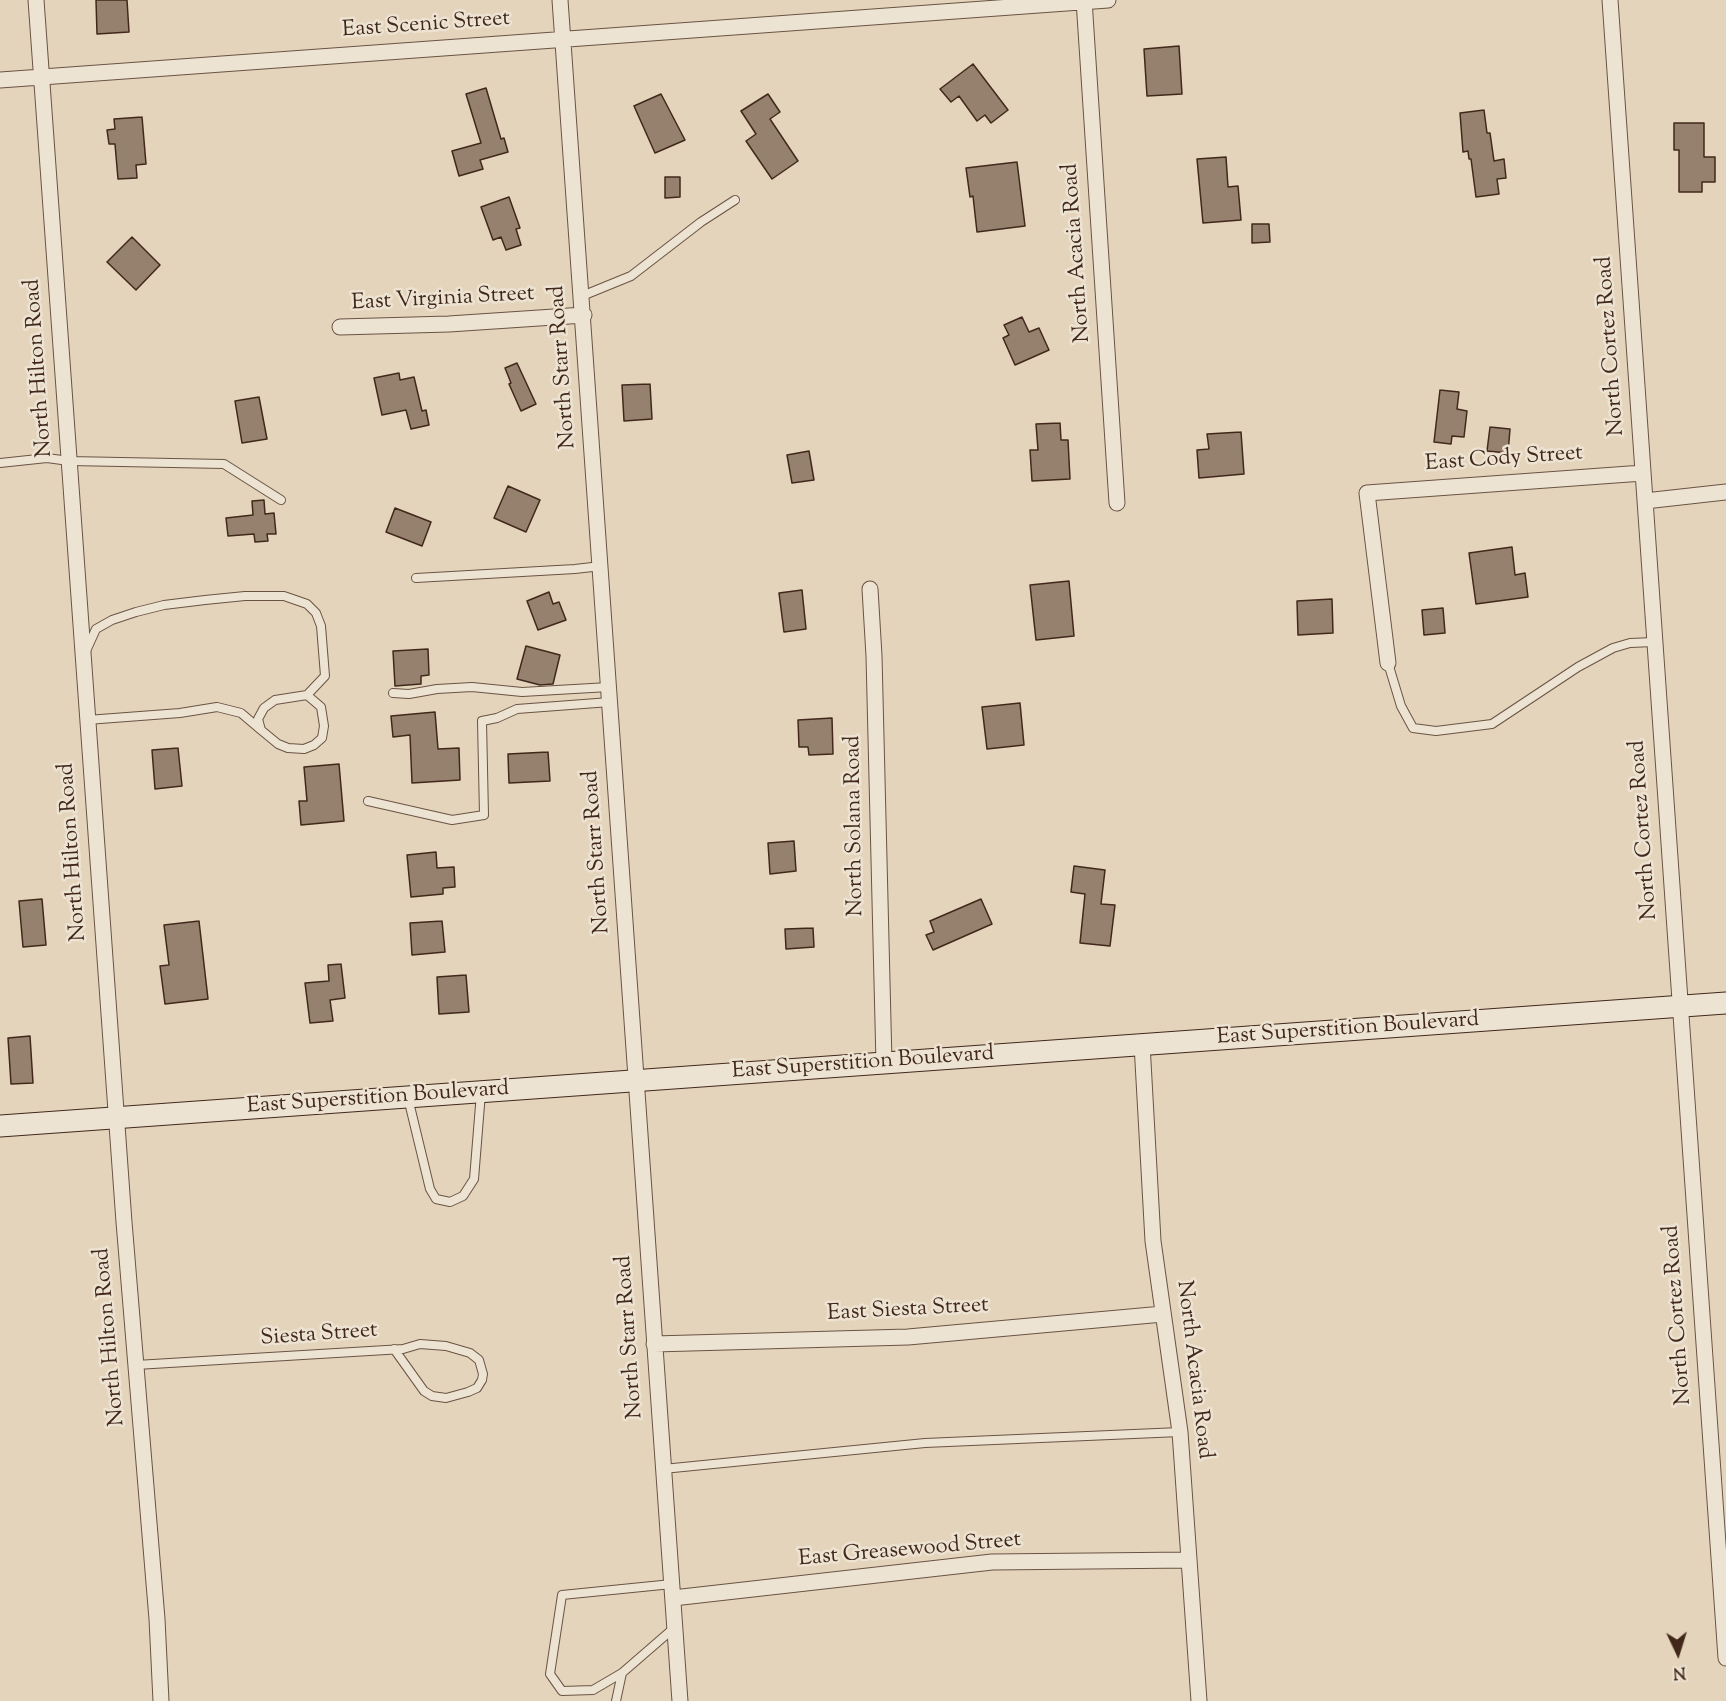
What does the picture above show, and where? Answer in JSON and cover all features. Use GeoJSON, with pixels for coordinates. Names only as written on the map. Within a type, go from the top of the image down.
{"type":"FeatureCollection","features":[{"type":"Feature","properties":{"kind":"main road","name":"East Superstition Boulevard"},"geometry":{"type":"LineString","coordinates":[[0,1126],[1726,1003]]}},
{"type":"Feature","properties":{"kind":"street","name":"North Hilton Road"},"geometry":{"type":"LineString","coordinates":[[36,0],[116,1118],[157,1619],[161,1701]]}},
{"type":"Feature","properties":{"kind":"street","name":"North Starr Road"},"geometry":{"type":"LineString","coordinates":[[560,0],[680,1701]]}},
{"type":"Feature","properties":{"kind":"street","name":"East Scenic Street"},"geometry":{"type":"LineString","coordinates":[[0,80],[1107,0]]}},
{"type":"Feature","properties":{"kind":"street","name":"North Cortez Road"},"geometry":{"type":"LineString","coordinates":[[1610,0],[1680,1006],[1722,1537],[1726,1658]]}},
{"type":"Feature","properties":{"kind":"street","name":"North Acacia Road"},"geometry":{"type":"LineString","coordinates":[[1084,1],[1117,503]]}},
{"type":"Feature","properties":{"kind":"street","name":"East Virginia Street"},"geometry":{"type":"LineString","coordinates":[[340,327],[449,324],[584,315]]}},
{"type":"Feature","properties":{"kind":"street","name":"East Cody Street"},"geometry":{"type":"LineString","coordinates":[[1388,663],[1367,493],[1643,473]]}},
{"type":"Feature","properties":{"kind":"street"},"geometry":{"type":"LineString","coordinates":[[1645,501],[1726,492]]}},
{"type":"Feature","properties":{"kind":"street","name":"North Solana Road"},"geometry":{"type":"LineString","coordinates":[[870,589],[874,656],[884,1063]]}},
{"type":"Feature","properties":{"kind":"street","name":"North Acacia Road"},"geometry":{"type":"LineString","coordinates":[[1142,1044],[1154,1240],[1180,1432],[1199,1701]]}},
{"type":"Feature","properties":{"kind":"street","name":"East Siesta Street"},"geometry":{"type":"LineString","coordinates":[[654,1344],[908,1336],[1163,1314]]}},
{"type":"Feature","properties":{"kind":"street","name":"East Greasewood Street"},"geometry":{"type":"LineString","coordinates":[[672,1591],[992,1562],[1189,1560]]}},
{"type":"Feature","properties":{"kind":"lane"},"geometry":{"type":"LineString","coordinates":[[582,296],[631,276],[701,222],[735,200]]}},
{"type":"Feature","properties":{"kind":"lane"},"geometry":{"type":"LineString","coordinates":[[0,463],[47,458],[69,461],[224,464],[281,500]]}},
{"type":"Feature","properties":{"kind":"lane"},"geometry":{"type":"LineString","coordinates":[[416,578],[601,566]]}},
{"type":"Feature","properties":{"kind":"lane"},"geometry":{"type":"LineString","coordinates":[[83,658],[96,629],[112,620],[164,605],[245,596],[284,596],[307,604],[316,613],[321,626],[325,676],[307,695],[275,700],[264,708],[258,719],[261,730]]}},
{"type":"Feature","properties":{"kind":"lane"},"geometry":{"type":"LineString","coordinates":[[1388,663],[1401,706],[1413,728],[1436,731],[1492,724],[1578,667],[1613,648],[1630,643],[1654,642]]}},
{"type":"Feature","properties":{"kind":"lane"},"geometry":{"type":"LineString","coordinates":[[393,693],[472,687],[522,692],[610,694]]}},
{"type":"Feature","properties":{"kind":"lane"},"geometry":{"type":"LineString","coordinates":[[368,801],[452,820],[484,815],[482,721],[497,718],[517,709],[610,694]]}},
{"type":"Feature","properties":{"kind":"lane"},"geometry":{"type":"LineString","coordinates":[[87,720],[217,707],[241,713],[278,744],[288,748],[304,749],[314,745],[322,738],[324,726],[321,707],[307,695]]}},
{"type":"Feature","properties":{"kind":"lane"},"geometry":{"type":"LineString","coordinates":[[408,1097],[430,1189],[436,1199],[450,1202],[463,1196],[474,1179],[481,1092]]}},
{"type":"Feature","properties":{"kind":"lane","name":"Siesta Street"},"geometry":{"type":"LineString","coordinates":[[136,1365],[394,1349],[430,1344],[470,1353],[479,1360],[483,1374],[482,1380],[477,1388],[468,1392],[446,1398],[432,1396],[424,1391],[394,1349]]}},
{"type":"Feature","properties":{"kind":"lane"},"geometry":{"type":"LineString","coordinates":[[663,1469],[925,1443],[1180,1432]]}},
{"type":"Feature","properties":{"kind":"lane"},"geometry":{"type":"LineString","coordinates":[[672,1591],[562,1595],[550,1674],[562,1691],[593,1690],[622,1673],[675,1628]]}},
{"type":"Feature","properties":{"kind":"lane"},"geometry":{"type":"LineString","coordinates":[[616,1701],[622,1673]]}},
{"type":"Feature","properties":{"kind":"building"},"geometry":{"type":"Polygon","coordinates":[[[96,0],[127,0],[129,32],[97,34],[96,0]]]}},
{"type":"Feature","properties":{"kind":"building"},"geometry":{"type":"Polygon","coordinates":[[[1179,46],[1182,94],[1147,96],[1144,49],[1179,46]]]}},
{"type":"Feature","properties":{"kind":"building"},"geometry":{"type":"Polygon","coordinates":[[[973,64],[1008,110],[991,123],[985,115],[977,121],[959,96],[951,102],[940,89],[973,64]]]}},
{"type":"Feature","properties":{"kind":"building"},"geometry":{"type":"Polygon","coordinates":[[[486,88],[501,139],[504,138],[508,152],[480,160],[483,169],[459,176],[452,151],[481,143],[466,94],[486,88]]]}},
{"type":"Feature","properties":{"kind":"building"},"geometry":{"type":"Polygon","coordinates":[[[661,94],[685,140],[655,153],[634,106],[661,94]]]}},
{"type":"Feature","properties":{"kind":"building"},"geometry":{"type":"Polygon","coordinates":[[[768,94],[780,112],[770,119],[798,161],[772,179],[746,141],[756,134],[741,111],[768,94]]]}},
{"type":"Feature","properties":{"kind":"building"},"geometry":{"type":"Polygon","coordinates":[[[1484,110],[1494,161],[1504,159],[1506,178],[1497,179],[1499,194],[1476,197],[1471,159],[1469,159],[1468,151],[1463,152],[1460,113],[1484,110]]]}},
{"type":"Feature","properties":{"kind":"building"},"geometry":{"type":"Polygon","coordinates":[[[142,117],[146,164],[136,165],[137,178],[118,179],[115,144],[109,144],[107,130],[115,129],[114,119],[142,117]]]}},
{"type":"Feature","properties":{"kind":"building"},"geometry":{"type":"Polygon","coordinates":[[[1674,123],[1704,123],[1704,157],[1715,157],[1715,182],[1702,182],[1702,192],[1679,192],[1679,150],[1674,150],[1674,123]]]}},
{"type":"Feature","properties":{"kind":"building"},"geometry":{"type":"Polygon","coordinates":[[[1226,157],[1228,187],[1238,186],[1241,220],[1203,223],[1197,159],[1226,157]]]}},
{"type":"Feature","properties":{"kind":"building"},"geometry":{"type":"Polygon","coordinates":[[[1017,162],[1025,226],[977,232],[973,196],[970,197],[966,168],[1017,162]]]}},
{"type":"Feature","properties":{"kind":"building"},"geometry":{"type":"Polygon","coordinates":[[[665,177],[680,177],[680,197],[665,198],[665,177]]]}},
{"type":"Feature","properties":{"kind":"building"},"geometry":{"type":"Polygon","coordinates":[[[509,197],[520,228],[516,229],[521,245],[506,250],[501,237],[493,240],[481,207],[509,197]]]}},
{"type":"Feature","properties":{"kind":"building"},"geometry":{"type":"Polygon","coordinates":[[[1252,224],[1269,224],[1270,242],[1252,243],[1252,224]]]}},
{"type":"Feature","properties":{"kind":"building"},"geometry":{"type":"Polygon","coordinates":[[[132,237],[160,265],[136,290],[107,262],[132,237]]]}},
{"type":"Feature","properties":{"kind":"building"},"geometry":{"type":"Polygon","coordinates":[[[1022,317],[1029,332],[1039,328],[1049,350],[1015,365],[1003,338],[1009,335],[1004,325],[1022,317]]]}},
{"type":"Feature","properties":{"kind":"building"},"geometry":{"type":"Polygon","coordinates":[[[517,363],[536,404],[521,411],[509,384],[511,383],[505,368],[517,363]]]}},
{"type":"Feature","properties":{"kind":"building"},"geometry":{"type":"Polygon","coordinates":[[[399,373],[400,380],[414,377],[422,411],[426,410],[429,425],[411,429],[406,410],[382,415],[374,378],[399,373]]]}},
{"type":"Feature","properties":{"kind":"building"},"geometry":{"type":"Polygon","coordinates":[[[650,384],[652,419],[624,421],[622,385],[650,384]]]}},
{"type":"Feature","properties":{"kind":"building"},"geometry":{"type":"Polygon","coordinates":[[[1440,390],[1459,392],[1457,409],[1467,411],[1464,437],[1452,436],[1451,444],[1434,442],[1440,390]]]}},
{"type":"Feature","properties":{"kind":"building"},"geometry":{"type":"Polygon","coordinates":[[[259,397],[267,439],[242,443],[235,401],[259,397]]]}},
{"type":"Feature","properties":{"kind":"building"},"geometry":{"type":"Polygon","coordinates":[[[1060,423],[1061,440],[1068,440],[1070,479],[1032,481],[1030,450],[1038,450],[1036,424],[1060,423]]]}},
{"type":"Feature","properties":{"kind":"building"},"geometry":{"type":"Polygon","coordinates":[[[1490,427],[1510,429],[1508,453],[1487,451],[1490,427]]]}},
{"type":"Feature","properties":{"kind":"building"},"geometry":{"type":"Polygon","coordinates":[[[1241,432],[1244,474],[1199,478],[1197,450],[1209,449],[1207,434],[1241,432]]]}},
{"type":"Feature","properties":{"kind":"building"},"geometry":{"type":"Polygon","coordinates":[[[809,451],[814,480],[792,483],[787,455],[809,451]]]}},
{"type":"Feature","properties":{"kind":"building"},"geometry":{"type":"Polygon","coordinates":[[[508,486],[540,500],[526,532],[494,518],[508,486]]]}},
{"type":"Feature","properties":{"kind":"building"},"geometry":{"type":"Polygon","coordinates":[[[264,500],[265,514],[274,513],[276,534],[267,534],[268,541],[255,542],[254,534],[228,536],[226,518],[253,515],[252,501],[264,500]]]}},
{"type":"Feature","properties":{"kind":"building"},"geometry":{"type":"Polygon","coordinates":[[[395,508],[431,522],[422,546],[386,532],[395,508]]]}},
{"type":"Feature","properties":{"kind":"building"},"geometry":{"type":"Polygon","coordinates":[[[1512,547],[1515,575],[1525,573],[1528,597],[1476,604],[1469,553],[1512,547]]]}},
{"type":"Feature","properties":{"kind":"building"},"geometry":{"type":"Polygon","coordinates":[[[1069,581],[1074,636],[1036,640],[1030,585],[1069,581]]]}},
{"type":"Feature","properties":{"kind":"building"},"geometry":{"type":"Polygon","coordinates":[[[802,590],[806,629],[784,632],[779,593],[802,590]]]}},
{"type":"Feature","properties":{"kind":"building"},"geometry":{"type":"Polygon","coordinates":[[[549,592],[553,604],[559,602],[566,620],[538,630],[527,601],[549,592]]]}},
{"type":"Feature","properties":{"kind":"building"},"geometry":{"type":"Polygon","coordinates":[[[1332,599],[1333,633],[1298,635],[1297,601],[1332,599]]]}},
{"type":"Feature","properties":{"kind":"building"},"geometry":{"type":"Polygon","coordinates":[[[1443,608],[1445,633],[1424,635],[1422,610],[1443,608]]]}},
{"type":"Feature","properties":{"kind":"building"},"geometry":{"type":"Polygon","coordinates":[[[526,646],[560,655],[553,684],[540,685],[517,679],[526,646]]]}},
{"type":"Feature","properties":{"kind":"building"},"geometry":{"type":"Polygon","coordinates":[[[428,649],[429,675],[421,676],[421,684],[395,686],[393,651],[428,649]]]}},
{"type":"Feature","properties":{"kind":"building"},"geometry":{"type":"Polygon","coordinates":[[[1020,703],[1024,745],[987,749],[982,707],[1020,703]]]}},
{"type":"Feature","properties":{"kind":"building"},"geometry":{"type":"Polygon","coordinates":[[[435,712],[438,749],[459,748],[460,780],[412,783],[410,735],[393,737],[391,716],[435,712]]]}},
{"type":"Feature","properties":{"kind":"building"},"geometry":{"type":"Polygon","coordinates":[[[832,718],[833,754],[809,755],[808,747],[799,747],[798,720],[832,718]]]}},
{"type":"Feature","properties":{"kind":"building"},"geometry":{"type":"Polygon","coordinates":[[[178,748],[182,786],[155,789],[152,750],[178,748]]]}},
{"type":"Feature","properties":{"kind":"building"},"geometry":{"type":"Polygon","coordinates":[[[548,752],[550,781],[509,783],[508,754],[548,752]]]}},
{"type":"Feature","properties":{"kind":"building"},"geometry":{"type":"Polygon","coordinates":[[[339,764],[344,821],[301,825],[299,801],[307,801],[304,767],[339,764]]]}},
{"type":"Feature","properties":{"kind":"building"},"geometry":{"type":"Polygon","coordinates":[[[794,841],[796,871],[770,874],[768,843],[794,841]]]}},
{"type":"Feature","properties":{"kind":"building"},"geometry":{"type":"Polygon","coordinates":[[[436,852],[437,868],[454,867],[455,887],[443,888],[443,894],[411,897],[407,855],[436,852]]]}},
{"type":"Feature","properties":{"kind":"building"},"geometry":{"type":"Polygon","coordinates":[[[1074,866],[1105,870],[1101,904],[1115,905],[1110,946],[1080,943],[1085,894],[1071,892],[1074,866]]]}},
{"type":"Feature","properties":{"kind":"building"},"geometry":{"type":"Polygon","coordinates":[[[42,899],[46,945],[23,947],[19,901],[42,899]]]}},
{"type":"Feature","properties":{"kind":"building"},"geometry":{"type":"Polygon","coordinates":[[[981,899],[992,924],[933,950],[926,935],[934,932],[930,921],[981,899]]]}},
{"type":"Feature","properties":{"kind":"building"},"geometry":{"type":"Polygon","coordinates":[[[199,921],[208,999],[165,1004],[160,966],[169,965],[164,925],[199,921]]]}},
{"type":"Feature","properties":{"kind":"building"},"geometry":{"type":"Polygon","coordinates":[[[442,921],[445,952],[412,955],[410,923],[442,921]]]}},
{"type":"Feature","properties":{"kind":"building"},"geometry":{"type":"Polygon","coordinates":[[[813,928],[814,947],[786,949],[785,929],[813,928]]]}},
{"type":"Feature","properties":{"kind":"building"},"geometry":{"type":"Polygon","coordinates":[[[341,964],[345,998],[330,1000],[333,1021],[310,1023],[305,983],[329,981],[328,965],[341,964]]]}},
{"type":"Feature","properties":{"kind":"building"},"geometry":{"type":"Polygon","coordinates":[[[466,975],[469,1012],[439,1014],[437,977],[466,975]]]}},
{"type":"Feature","properties":{"kind":"building"},"geometry":{"type":"Polygon","coordinates":[[[30,1036],[33,1083],[11,1084],[8,1038],[30,1036]]]}}]}
